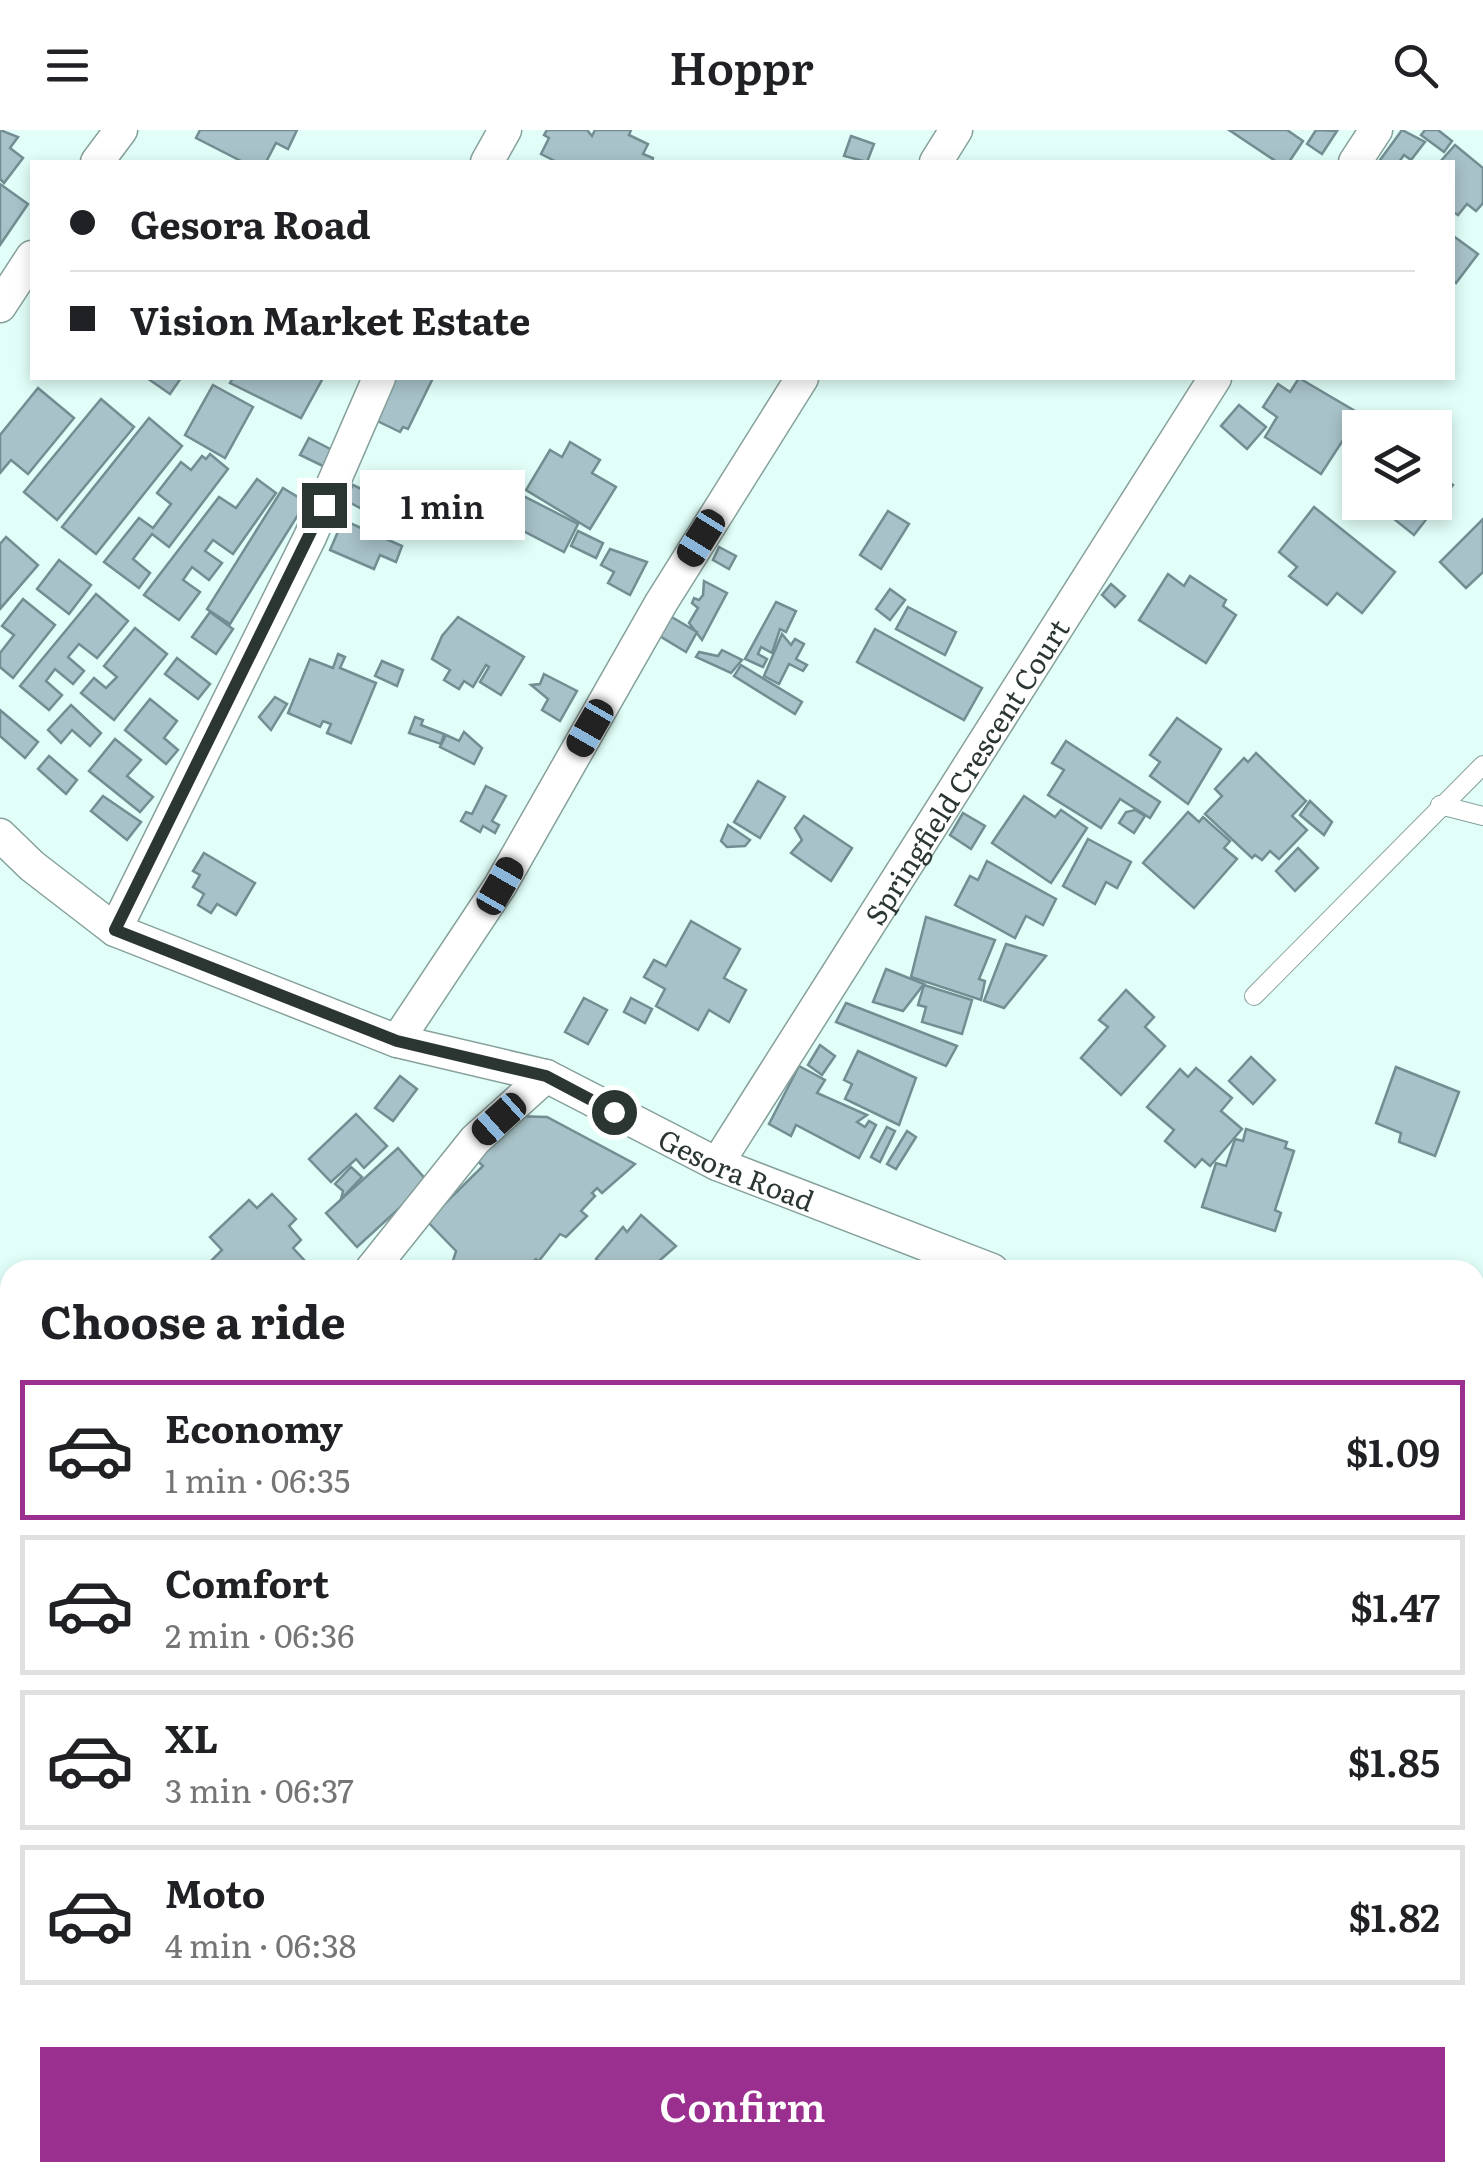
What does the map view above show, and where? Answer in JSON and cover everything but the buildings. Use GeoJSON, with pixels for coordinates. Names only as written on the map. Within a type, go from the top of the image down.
{"type":"FeatureCollection","features":[{"type":"Feature","properties":{"kind":"street"},"geometry":{"type":"LineString","coordinates":[[98,160],[120,130]]}},
{"type":"Feature","properties":{"kind":"street"},"geometry":{"type":"LineString","coordinates":[[488,160],[504,130]]}},
{"type":"Feature","properties":{"kind":"street"},"geometry":{"type":"LineString","coordinates":[[937,160],[956,130]]}},
{"type":"Feature","properties":{"kind":"street"},"geometry":{"type":"LineString","coordinates":[[1355,160],[1376,130]]}},
{"type":"Feature","properties":{"kind":"street"},"geometry":{"type":"LineString","coordinates":[[0,306],[30,261]]}},
{"type":"Feature","properties":{"kind":"street"},"geometry":{"type":"LineString","coordinates":[[115,930],[310,537],[378,380]]}},
{"type":"Feature","properties":{"kind":"street"},"geometry":{"type":"LineString","coordinates":[[397,1041],[500,886],[661,603],[801,380]]}},
{"type":"Feature","properties":{"kind":"street","name":"Springfield Crescent Court"},"geometry":{"type":"LineString","coordinates":[[717,1164],[1215,380]]}},
{"type":"Feature","properties":{"kind":"street","name":"Gesora Road"},"geometry":{"type":"LineString","coordinates":[[0,835],[32,866],[115,930],[397,1041],[546,1076],[717,1164],[966,1260]]}},
{"type":"Feature","properties":{"kind":"street"},"geometry":{"type":"LineString","coordinates":[[378,1260],[413,1212],[448,1178],[475,1140],[546,1076]]}},
{"type":"Feature","properties":{"kind":"lane"},"geometry":{"type":"LineString","coordinates":[[1254,996],[1483,765]]}},
{"type":"Feature","properties":{"kind":"lane"},"geometry":{"type":"LineString","coordinates":[[1440,805],[1483,816]]}},
{"type":"Feature","properties":{"kind":"route"},"geometry":{"type":"LineString","coordinates":[[324,505],[115,930],[397,1041],[546,1076],[614,1112]]}}]}
